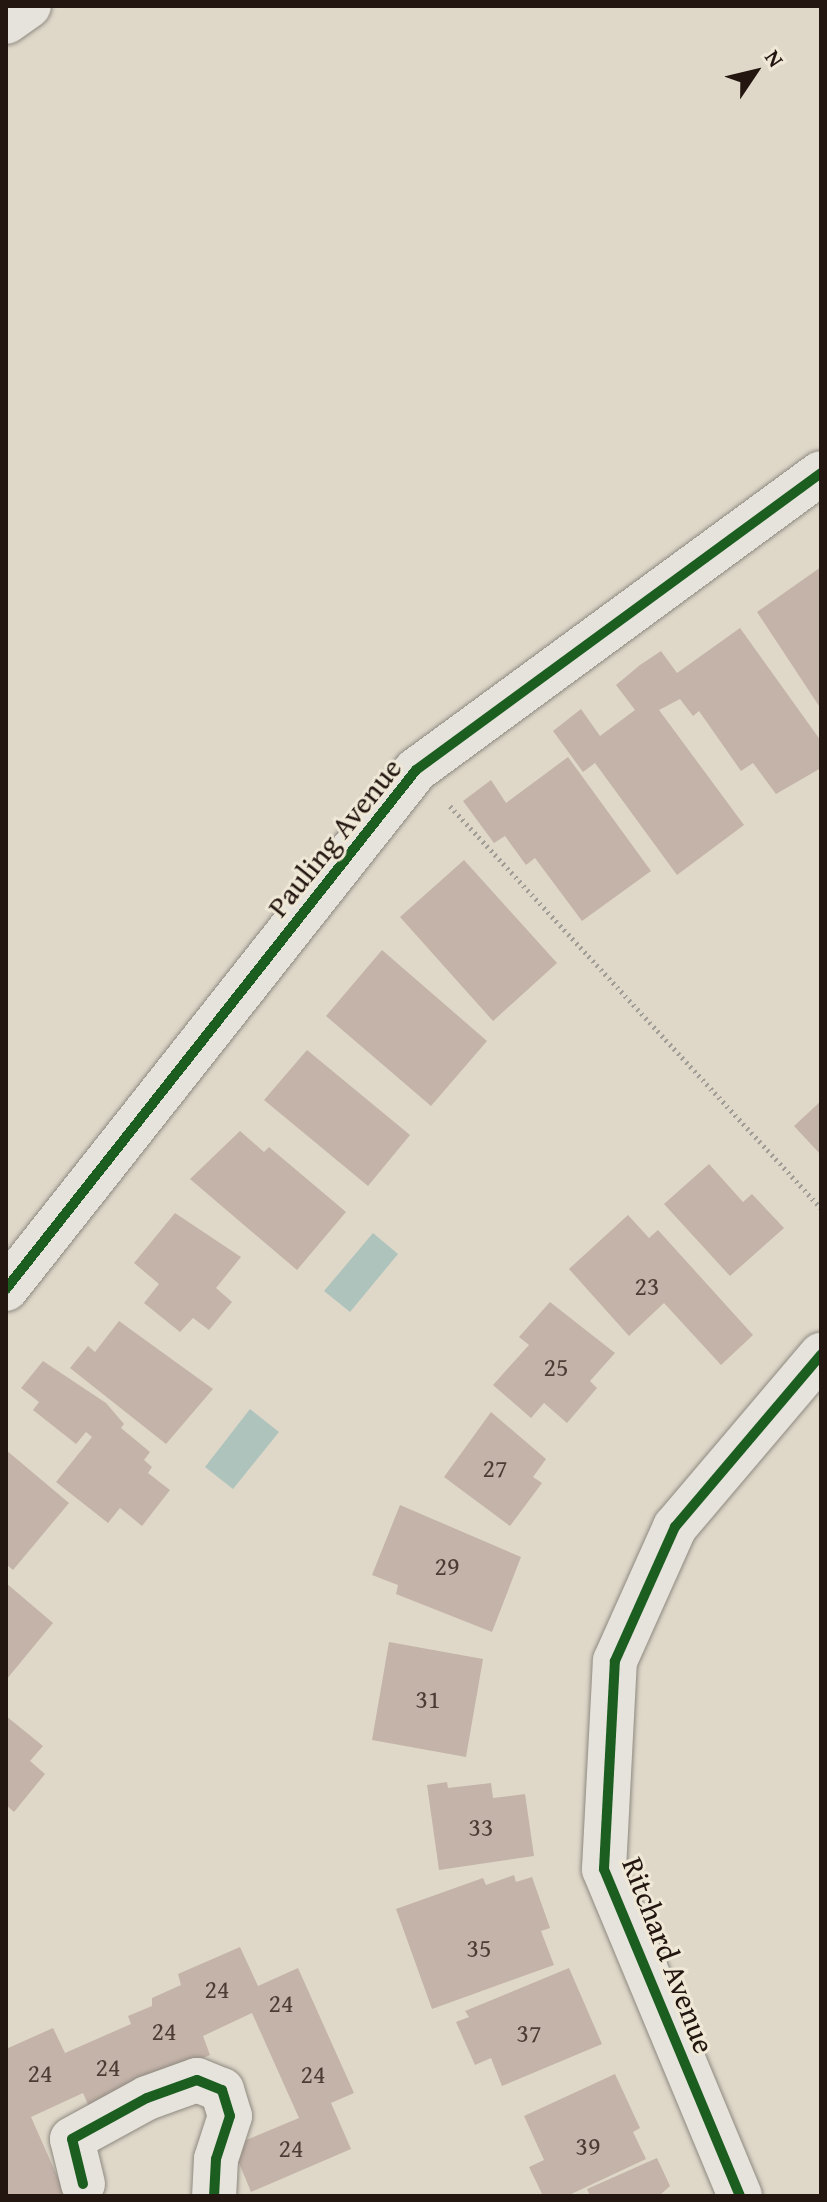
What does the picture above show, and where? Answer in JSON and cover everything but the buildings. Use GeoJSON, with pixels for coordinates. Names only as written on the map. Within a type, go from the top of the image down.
{"type":"FeatureCollection","features":[{"type":"Feature","properties":{"kind":"street"},"geometry":{"type":"LineString","coordinates":[[6,22],[29,6]]}},
{"type":"Feature","properties":{"kind":"street","name":"Pauling Avenue"},"geometry":{"type":"LineString","coordinates":[[6,1289],[416,770],[821,473]]}},
{"type":"Feature","properties":{"kind":"street","name":"Ritchard Avenue"},"geometry":{"type":"LineString","coordinates":[[740,2196],[604,1869],[615,1661],[675,1527],[821,1355]]}},
{"type":"Feature","properties":{"kind":"street"},"geometry":{"type":"LineString","coordinates":[[83,2184],[72,2139],[147,2098],[197,2080],[222,2090],[230,2116],[216,2159],[214,2196]]}},
{"type":"Feature","properties":{"kind":"path"},"geometry":{"type":"LineString","coordinates":[[416,770],[821,1208]]}},
{"type":"Feature","properties":{"kind":"water"},"geometry":{"type":"Polygon","coordinates":[[[373,1233],[398,1254],[350,1312],[324,1291],[373,1233]]]}},
{"type":"Feature","properties":{"kind":"water"},"geometry":{"type":"Polygon","coordinates":[[[250,1409],[279,1432],[233,1489],[205,1467],[250,1409]]]}},
{"type":"Feature","properties":{"kind":"cycle path"},"geometry":{"type":"LineString","coordinates":[[6,1289],[416,770],[821,473]]}},
{"type":"Feature","properties":{"kind":"cycle path"},"geometry":{"type":"LineString","coordinates":[[740,2196],[604,1869],[615,1661],[675,1527],[821,1355]]}},
{"type":"Feature","properties":{"kind":"cycle path"},"geometry":{"type":"LineString","coordinates":[[83,2184],[72,2139],[147,2098],[197,2080],[222,2090],[230,2116],[216,2159],[214,2196]]}}]}
